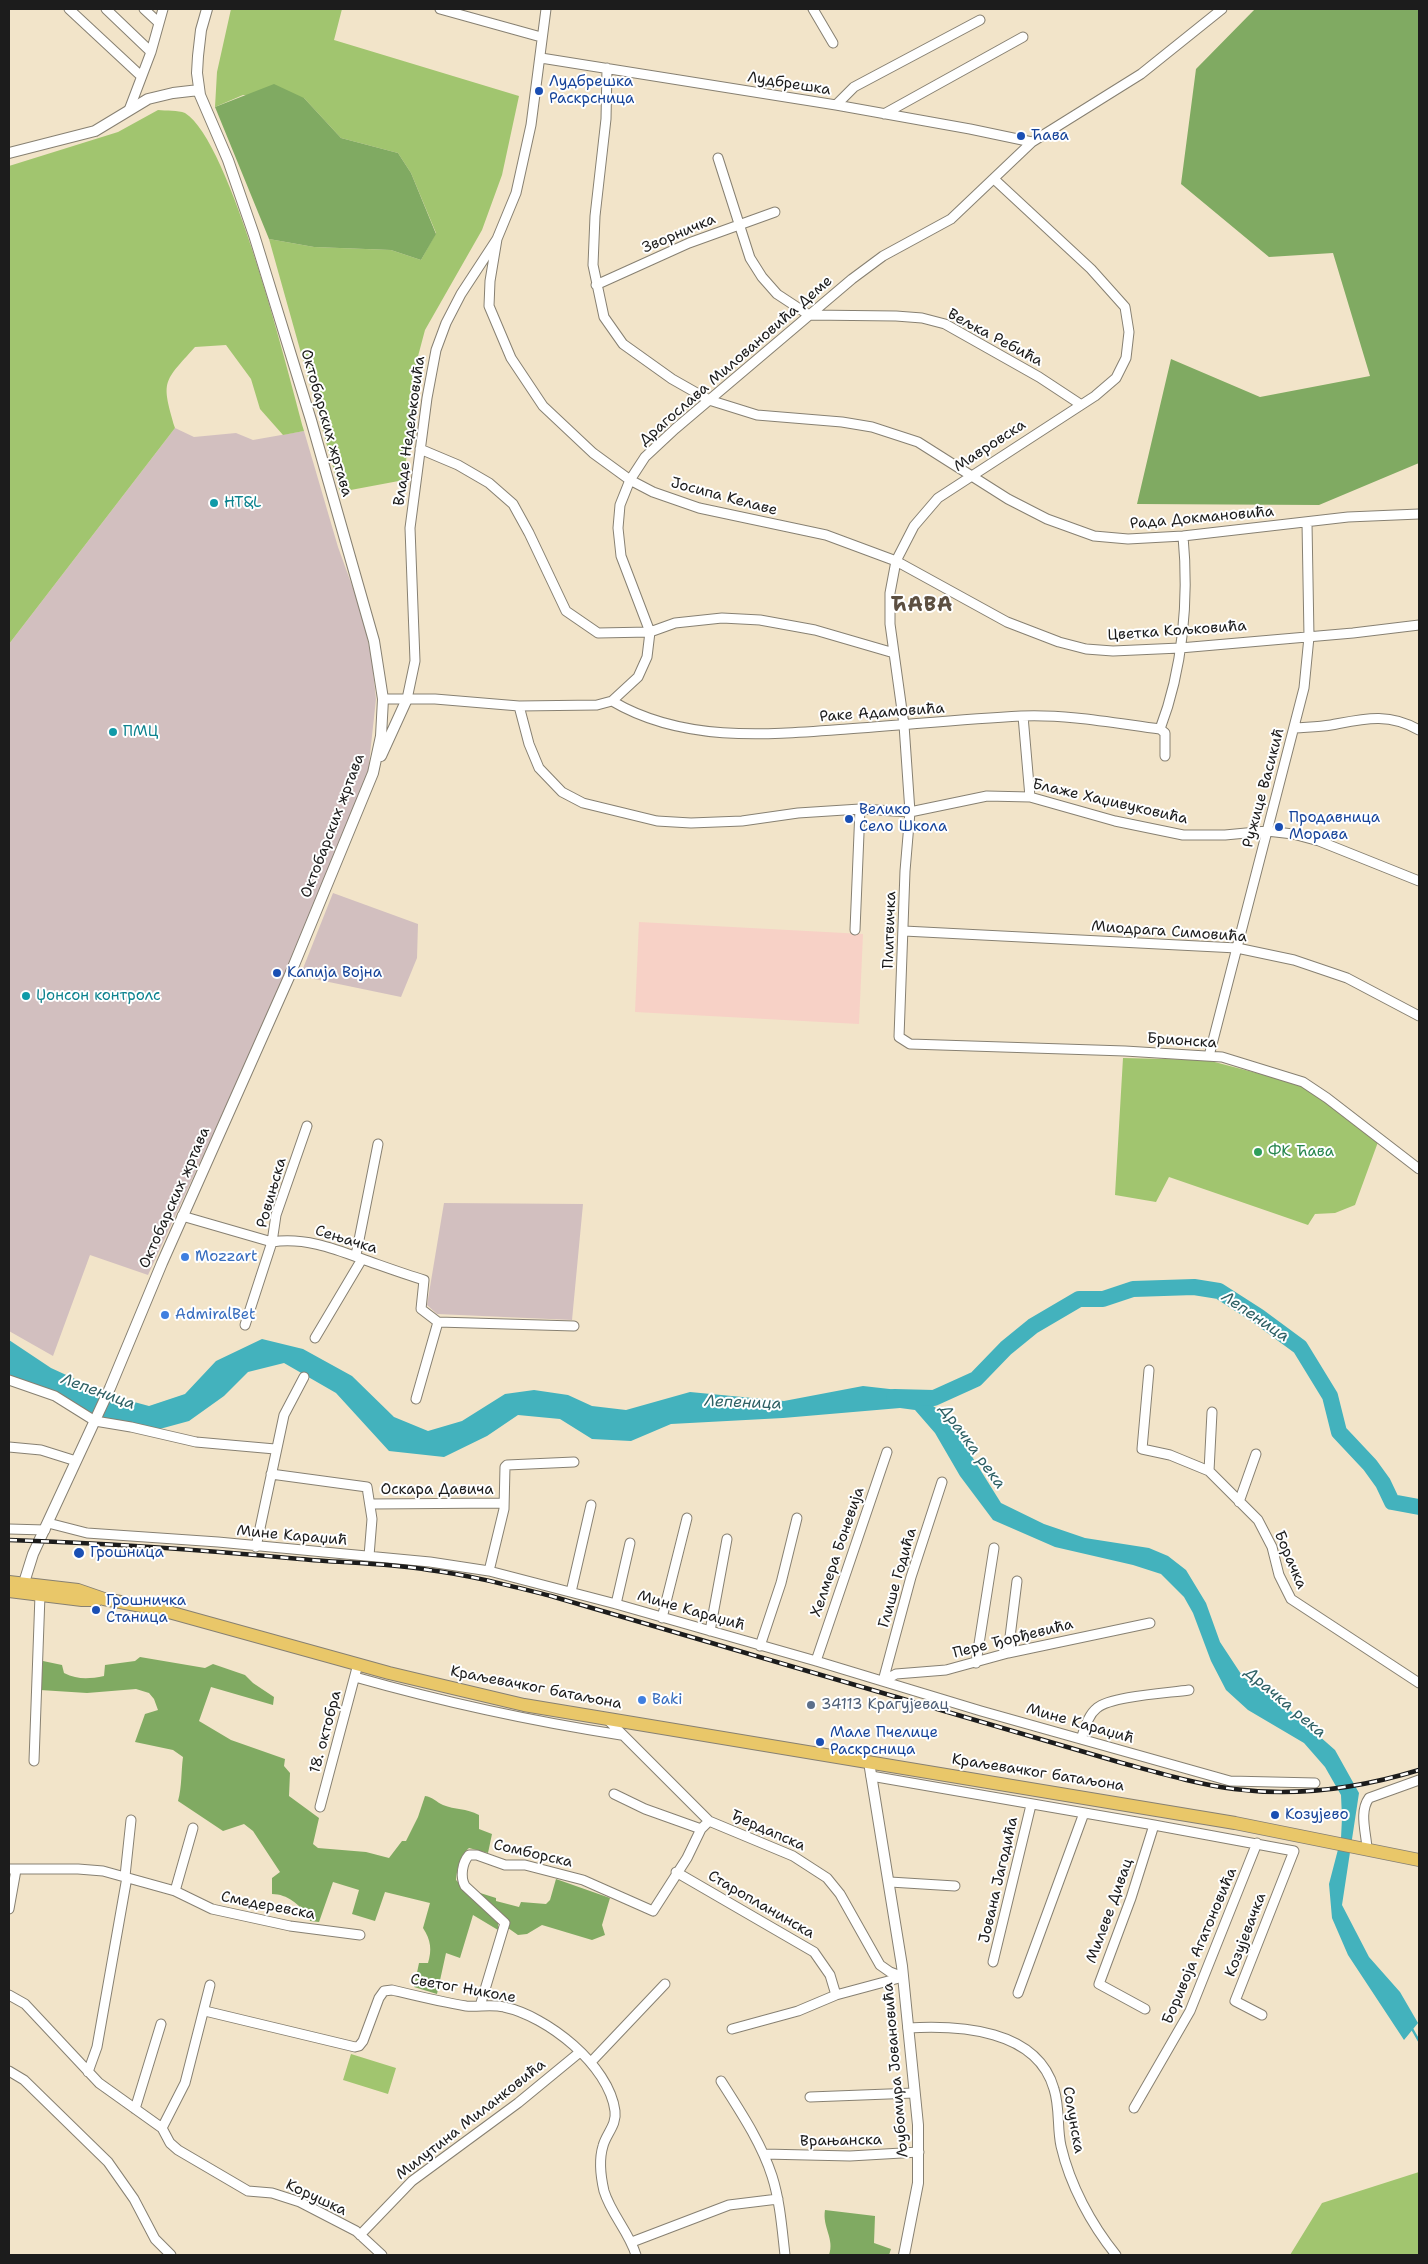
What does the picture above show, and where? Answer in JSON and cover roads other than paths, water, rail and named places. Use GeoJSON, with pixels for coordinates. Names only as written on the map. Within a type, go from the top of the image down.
{"type":"FeatureCollection","features":[{"type":"Feature","properties":{"kind":"main road","name":"Краљевачког батаљона"},"geometry":{"type":"LineString","coordinates":[[9,1582],[18,1589],[40,1594],[82,1600],[104,1599]]}},
{"type":"Feature","properties":{"kind":"main road","name":"Краљевачког батаљона"},"geometry":{"type":"LineString","coordinates":[[18,1589],[78,1590],[104,1599],[187,1616],[358,1664],[500,1700],[1322,1839],[1365,1848]]}},
{"type":"Feature","properties":{"kind":"main road"},"geometry":{"type":"LineString","coordinates":[[1365,1848],[1419,1860]]}},
{"type":"Feature","properties":{"kind":"street"},"geometry":{"type":"LineString","coordinates":[[69,9],[141,76]]}},
{"type":"Feature","properties":{"kind":"street"},"geometry":{"type":"LineString","coordinates":[[106,9],[151,52]]}},
{"type":"Feature","properties":{"kind":"street"},"geometry":{"type":"LineString","coordinates":[[144,9],[158,22]]}},
{"type":"Feature","properties":{"kind":"street"},"geometry":{"type":"LineString","coordinates":[[129,110],[151,52],[163,9]]}},
{"type":"Feature","properties":{"kind":"street","name":"Октобарских жртава"},"geometry":{"type":"LineString","coordinates":[[18,1589],[110,1388],[182,1216],[288,977],[373,773],[380,736],[383,699],[374,641],[311,420],[254,235],[228,160],[199,90],[198,56],[201,30],[207,9]]}},
{"type":"Feature","properties":{"kind":"street"},"geometry":{"type":"LineString","coordinates":[[440,9],[541,37]]}},
{"type":"Feature","properties":{"kind":"street","name":"Владе Недељковића"},"geometry":{"type":"LineString","coordinates":[[407,699],[415,660],[410,528],[420,449],[436,350],[446,323],[461,294],[497,239],[516,193],[531,126],[546,9]]}},
{"type":"Feature","properties":{"kind":"street"},"geometry":{"type":"LineString","coordinates":[[813,9],[833,43]]}},
{"type":"Feature","properties":{"kind":"street","name":"Драгослава Миловановића Деме"},"geometry":{"type":"LineString","coordinates":[[612,701],[638,677],[647,657],[650,632],[622,556],[618,528],[620,505],[630,480],[646,457],[709,400],[809,315],[883,256],[951,219],[1032,142],[1141,74],[1222,9]]}},
{"type":"Feature","properties":{"kind":"street"},"geometry":{"type":"LineString","coordinates":[[836,105],[854,87],[980,20]]}},
{"type":"Feature","properties":{"kind":"street"},"geometry":{"type":"LineString","coordinates":[[884,114],[1023,37]]}},
{"type":"Feature","properties":{"kind":"street","name":"Лудбрешка"},"geometry":{"type":"LineString","coordinates":[[541,58],[836,105],[1032,142]]}},
{"type":"Feature","properties":{"kind":"street","name":"Рада Докмановића"},"geometry":{"type":"LineString","coordinates":[[607,68],[603,163],[593,242],[593,265],[596,286],[604,317],[623,344],[672,379],[709,400],[757,415],[842,422],[872,427],[918,442],[1008,499],[1040,515],[1094,536],[1128,539],[1183,536],[1348,517],[1419,514]]}},
{"type":"Feature","properties":{"kind":"street"},"geometry":{"type":"LineString","coordinates":[[138,86],[141,92],[151,98]]}},
{"type":"Feature","properties":{"kind":"street"},"geometry":{"type":"LineString","coordinates":[[9,153],[95,131],[151,98],[199,90]]}},
{"type":"Feature","properties":{"kind":"street"},"geometry":{"type":"LineString","coordinates":[[718,158],[750,258],[762,277],[777,294],[809,315]]}},
{"type":"Feature","properties":{"kind":"street","name":"Мавровска"},"geometry":{"type":"LineString","coordinates":[[910,812],[904,725],[894,653],[890,593],[896,561],[914,526],[938,498],[1095,396],[1116,378],[1126,358],[1129,332],[1125,307],[1091,269],[994,179]]}},
{"type":"Feature","properties":{"kind":"street","name":"Зворничка"},"geometry":{"type":"LineString","coordinates":[[596,286],[689,243],[775,212]]}},
{"type":"Feature","properties":{"kind":"street","name":"Јосипа Келаве"},"geometry":{"type":"LineString","coordinates":[[497,239],[490,281],[489,306],[511,358],[543,406],[593,453],[630,480],[653,492],[699,508],[826,535],[896,561]]}},
{"type":"Feature","properties":{"kind":"street","name":"Вељка Ребића"},"geometry":{"type":"LineString","coordinates":[[809,315],[896,316],[922,318],[945,324],[1039,377],[1080,404]]}},
{"type":"Feature","properties":{"kind":"street"},"geometry":{"type":"LineString","coordinates":[[420,449],[458,465],[489,483],[513,504],[566,611],[598,633],[650,632],[675,623],[722,618],[760,620],[815,630],[894,653]]}},
{"type":"Feature","properties":{"kind":"street","name":"Ружице Васикић"},"geometry":{"type":"LineString","coordinates":[[1208,1056],[1304,688],[1309,637],[1307,523]]}},
{"type":"Feature","properties":{"kind":"street"},"geometry":{"type":"LineString","coordinates":[[1165,756],[1166,733],[1160,729],[1167,711],[1180,648],[1185,588],[1183,536]]}},
{"type":"Feature","properties":{"kind":"street","name":"Цветка Кољковића"},"geometry":{"type":"LineString","coordinates":[[896,561],[1007,622],[1059,642],[1086,649],[1113,651],[1180,648],[1419,626]]}},
{"type":"Feature","properties":{"kind":"street"},"geometry":{"type":"LineString","coordinates":[[383,699],[461,701],[519,706],[597,705],[612,701]]}},
{"type":"Feature","properties":{"kind":"street"},"geometry":{"type":"LineString","coordinates":[[373,773],[407,699]]}},
{"type":"Feature","properties":{"kind":"street","name":"Раке Адамовића"},"geometry":{"type":"LineString","coordinates":[[612,701],[634,714],[659,723],[733,735],[1023,716],[1061,717],[1160,729]]}},
{"type":"Feature","properties":{"kind":"street","name":"Блаже Хаџивуковића"},"geometry":{"type":"LineString","coordinates":[[519,706],[529,744],[539,768],[562,792],[583,803],[657,821],[691,823],[742,821],[860,809],[910,812],[987,796],[1030,796],[1115,820],[1183,835],[1225,835],[1267,831],[1293,834],[1319,841],[1419,881]]}},
{"type":"Feature","properties":{"kind":"street"},"geometry":{"type":"LineString","coordinates":[[1023,716],[1030,796]]}},
{"type":"Feature","properties":{"kind":"street"},"geometry":{"type":"LineString","coordinates":[[1295,728],[1330,726],[1360,718],[1373,718],[1394,720],[1419,730]]}},
{"type":"Feature","properties":{"kind":"street"},"geometry":{"type":"LineString","coordinates":[[855,930],[860,809]]}},
{"type":"Feature","properties":{"kind":"street","name":"Плитвичка"},"geometry":{"type":"LineString","coordinates":[[910,812],[905,870],[899,1037],[910,1044]]}},
{"type":"Feature","properties":{"kind":"street","name":"Миодрага Симовића"},"geometry":{"type":"LineString","coordinates":[[904,931],[1237,948],[1294,960],[1347,978],[1419,1016]]}},
{"type":"Feature","properties":{"kind":"street","name":"Брионска"},"geometry":{"type":"LineString","coordinates":[[910,1044],[1125,1051],[1222,1058],[1303,1082],[1327,1098],[1419,1169]]}},
{"type":"Feature","properties":{"kind":"street","name":"Ровињска"},"geometry":{"type":"LineString","coordinates":[[245,1324],[272,1242],[276,1215],[307,1126]]}},
{"type":"Feature","properties":{"kind":"street"},"geometry":{"type":"LineString","coordinates":[[315,1338],[359,1257],[378,1144]]}},
{"type":"Feature","properties":{"kind":"street","name":"Сењачка"},"geometry":{"type":"LineString","coordinates":[[182,1216],[272,1242],[287,1240],[312,1242],[424,1280],[421,1309],[438,1322]]}},
{"type":"Feature","properties":{"kind":"street"},"geometry":{"type":"LineString","coordinates":[[416,1399],[438,1322],[574,1326]]}},
{"type":"Feature","properties":{"kind":"street","name":"Борачка"},"geometry":{"type":"LineString","coordinates":[[1149,1370],[1142,1448],[1170,1455],[1209,1471],[1258,1520],[1272,1548],[1280,1575],[1291,1599],[1419,1683]]}},
{"type":"Feature","properties":{"kind":"street"},"geometry":{"type":"LineString","coordinates":[[256,1547],[275,1449],[284,1415],[304,1376]]}},
{"type":"Feature","properties":{"kind":"street"},"geometry":{"type":"LineString","coordinates":[[9,1380],[55,1396],[97,1417],[132,1427],[196,1442],[275,1449]]}},
{"type":"Feature","properties":{"kind":"street"},"geometry":{"type":"LineString","coordinates":[[1209,1471],[1212,1412]]}},
{"type":"Feature","properties":{"kind":"street"},"geometry":{"type":"LineString","coordinates":[[9,1447],[41,1450],[76,1461]]}},
{"type":"Feature","properties":{"kind":"street","name":"Хелмера Боневија"},"geometry":{"type":"LineString","coordinates":[[816,1661],[887,1452]]}},
{"type":"Feature","properties":{"kind":"street"},"geometry":{"type":"LineString","coordinates":[[1240,1502],[1256,1454]]}},
{"type":"Feature","properties":{"kind":"street"},"geometry":{"type":"LineString","coordinates":[[489,1571],[504,1509],[507,1464],[574,1462]]}},
{"type":"Feature","properties":{"kind":"street","name":"Оскара Давича"},"geometry":{"type":"LineString","coordinates":[[271,1474],[367,1487],[372,1519],[369,1556]]}},
{"type":"Feature","properties":{"kind":"street","name":"Глише Годића"},"geometry":{"type":"LineString","coordinates":[[883,1682],[911,1577],[942,1482]]}},
{"type":"Feature","properties":{"kind":"street","name":"Оскара Давича"},"geometry":{"type":"LineString","coordinates":[[371,1504],[503,1503]]}},
{"type":"Feature","properties":{"kind":"street"},"geometry":{"type":"LineString","coordinates":[[571,1592],[590,1505]]}},
{"type":"Feature","properties":{"kind":"street"},"geometry":{"type":"LineString","coordinates":[[662,1618],[687,1518]]}},
{"type":"Feature","properties":{"kind":"street"},"geometry":{"type":"LineString","coordinates":[[760,1646],[780,1583],[797,1518]]}},
{"type":"Feature","properties":{"kind":"street","name":"Мине Караџић"},"geometry":{"type":"LineString","coordinates":[[9,1529],[46,1527],[87,1533],[218,1542],[430,1562],[489,1571],[616,1604],[1230,1781],[1315,1783]]}},
{"type":"Feature","properties":{"kind":"street"},"geometry":{"type":"LineString","coordinates":[[710,1631],[727,1539]]}},
{"type":"Feature","properties":{"kind":"street"},"geometry":{"type":"LineString","coordinates":[[616,1604],[630,1543]]}},
{"type":"Feature","properties":{"kind":"street"},"geometry":{"type":"LineString","coordinates":[[976,1663],[994,1548]]}},
{"type":"Feature","properties":{"kind":"street"},"geometry":{"type":"LineString","coordinates":[[1008,1653],[1017,1581]]}},
{"type":"Feature","properties":{"kind":"street"},"geometry":{"type":"LineString","coordinates":[[34,1761],[40,1594]]}},
{"type":"Feature","properties":{"kind":"street","name":"Пере Ђорђевића"},"geometry":{"type":"LineString","coordinates":[[883,1682],[896,1674],[946,1670],[1008,1653],[1150,1623]]}},
{"type":"Feature","properties":{"kind":"street","name":"18. октобра"},"geometry":{"type":"LineString","coordinates":[[320,1807],[358,1664]]}},
{"type":"Feature","properties":{"kind":"street"},"geometry":{"type":"LineString","coordinates":[[355,1678],[428,1698],[532,1721],[622,1735]]}},
{"type":"Feature","properties":{"kind":"street"},"geometry":{"type":"LineString","coordinates":[[1081,1738],[1092,1712],[1102,1704],[1140,1696],[1189,1690]]}},
{"type":"Feature","properties":{"kind":"street","name":"Ђердапска"},"geometry":{"type":"LineString","coordinates":[[606,1719],[709,1820],[793,1856],[827,1878],[840,1894],[880,1965],[890,1972],[903,1977]]}},
{"type":"Feature","properties":{"kind":"street","name":"Љубомира Јовановића"},"geometry":{"type":"LineString","coordinates":[[869,1762],[890,1882],[903,1977],[919,2152],[916,2199],[904,2255]]}},
{"type":"Feature","properties":{"kind":"street"},"geometry":{"type":"LineString","coordinates":[[871,1776],[1257,1843]]}},
{"type":"Feature","properties":{"kind":"street"},"geometry":{"type":"LineString","coordinates":[[1365,1848],[1363,1814],[1365,1804],[1372,1796],[1419,1780]]}},
{"type":"Feature","properties":{"kind":"street"},"geometry":{"type":"LineString","coordinates":[[614,1794],[652,1812],[701,1829]]}},
{"type":"Feature","properties":{"kind":"street","name":"Јована Јагодића"},"geometry":{"type":"LineString","coordinates":[[993,1962],[1031,1805]]}},
{"type":"Feature","properties":{"kind":"street"},"geometry":{"type":"LineString","coordinates":[[1018,1994],[1084,1813]]}},
{"type":"Feature","properties":{"kind":"street"},"geometry":{"type":"LineString","coordinates":[[88,2072],[98,2047],[126,1876],[131,1820]]}},
{"type":"Feature","properties":{"kind":"street","name":"Сомборска"},"geometry":{"type":"LineString","coordinates":[[480,2006],[505,1923],[465,1886],[461,1879],[466,1859],[469,1855],[476,1855],[505,1865],[525,1865],[583,1880],[653,1911],[676,1872],[687,1858],[701,1829],[709,1820]]}},
{"type":"Feature","properties":{"kind":"street","name":"Милеве Дивац"},"geometry":{"type":"LineString","coordinates":[[1145,2009],[1098,1984],[1131,1898],[1154,1825]]}},
{"type":"Feature","properties":{"kind":"street"},"geometry":{"type":"LineString","coordinates":[[175,1891],[193,1828]]}},
{"type":"Feature","properties":{"kind":"street","name":"Козујевачка"},"geometry":{"type":"LineString","coordinates":[[1257,1843],[1294,1851],[1235,2001],[1262,2015]]}},
{"type":"Feature","properties":{"kind":"street","name":"Боривоја Агатоновића"},"geometry":{"type":"LineString","coordinates":[[1134,2108],[1190,2012],[1257,1843]]}},
{"type":"Feature","properties":{"kind":"street","name":"Смедеревска"},"geometry":{"type":"LineString","coordinates":[[12,1870],[78,1869],[126,1876],[175,1891],[212,1909],[290,1926],[360,1935]]}},
{"type":"Feature","properties":{"kind":"street"},"geometry":{"type":"LineString","coordinates":[[9,1909],[12,1870]]}},
{"type":"Feature","properties":{"kind":"street","name":"Старопланинска"},"geometry":{"type":"LineString","coordinates":[[676,1872],[814,1952],[830,1975],[836,1995]]}},
{"type":"Feature","properties":{"kind":"street"},"geometry":{"type":"LineString","coordinates":[[890,1882],[955,1886]]}},
{"type":"Feature","properties":{"kind":"street"},"geometry":{"type":"LineString","coordinates":[[732,2028],[798,2011],[836,1995],[903,1977]]}},
{"type":"Feature","properties":{"kind":"street"},"geometry":{"type":"LineString","coordinates":[[591,2062],[665,1984]]}},
{"type":"Feature","properties":{"kind":"street"},"geometry":{"type":"LineString","coordinates":[[162,2128],[180,2095],[187,2075],[210,1985]]}},
{"type":"Feature","properties":{"kind":"street","name":"Светог Николе"},"geometry":{"type":"LineString","coordinates":[[204,2011],[355,2047],[359,2046],[363,2041],[379,1998],[384,1991],[392,1990],[459,2004],[504,2007],[526,2014],[549,2026],[591,2062],[612,2097],[615,2120],[602,2149],[601,2172],[604,2191],[632,2242],[636,2255]]}},
{"type":"Feature","properties":{"kind":"street","name":"Корушка"},"geometry":{"type":"LineString","coordinates":[[9,1995],[24,2004],[58,2037],[88,2072],[108,2090],[162,2128],[170,2142],[178,2150],[242,2188],[252,2192],[286,2196],[360,2235],[382,2255]]}},
{"type":"Feature","properties":{"kind":"street"},"geometry":{"type":"LineString","coordinates":[[135,2109],[161,2024]]}},
{"type":"Feature","properties":{"kind":"street","name":"Солунска"},"geometry":{"type":"LineString","coordinates":[[908,2028],[962,2028],[986,2033],[1010,2041],[1041,2064],[1050,2076],[1055,2090],[1062,2149],[1080,2199],[1116,2255]]}},
{"type":"Feature","properties":{"kind":"street","name":"Милутина Миланковића"},"geometry":{"type":"LineString","coordinates":[[360,2235],[412,2181],[518,2103],[580,2052]]}},
{"type":"Feature","properties":{"kind":"street"},"geometry":{"type":"LineString","coordinates":[[9,2071],[24,2080],[108,2162],[134,2199],[155,2239],[171,2255]]}},
{"type":"Feature","properties":{"kind":"street"},"geometry":{"type":"LineString","coordinates":[[721,2082],[764,2154],[778,2199],[785,2255]]}},
{"type":"Feature","properties":{"kind":"street"},"geometry":{"type":"LineString","coordinates":[[810,2097],[914,2093]]}},
{"type":"Feature","properties":{"kind":"street","name":"Врањанска"},"geometry":{"type":"LineString","coordinates":[[764,2154],[850,2156],[919,2152]]}},
{"type":"Feature","properties":{"kind":"street"},"geometry":{"type":"LineString","coordinates":[[632,2242],[729,2205],[778,2199]]}},
{"type":"Feature","properties":{"kind":"water"},"geometry":{"type":"Polygon","coordinates":[[[262,1339],[303,1349],[352,1376],[394,1417],[428,1431],[462,1421],[505,1394],[534,1390],[568,1395],[592,1406],[626,1410],[690,1392],[784,1401],[863,1386],[916,1392],[916,1402],[926,1401],[946,1415],[1001,1503],[1044,1524],[1085,1538],[1149,1548],[1168,1556],[1186,1570],[1206,1603],[1220,1642],[1243,1677],[1285,1706],[1335,1750],[1359,1793],[1342,1905],[1369,1957],[1400,1992],[1418,2023],[1404,2040],[1348,1955],[1332,1918],[1329,1884],[1341,1838],[1341,1795],[1325,1767],[1304,1743],[1248,1710],[1226,1690],[1211,1661],[1193,1613],[1184,1597],[1161,1574],[1133,1565],[1055,1547],[993,1520],[960,1476],[935,1433],[915,1410],[900,1408],[783,1418],[671,1424],[631,1441],[592,1439],[560,1419],[518,1415],[487,1436],[444,1457],[389,1451],[336,1393],[284,1363],[248,1372],[224,1396],[189,1421],[156,1430],[104,1420],[9,1375],[9,1340],[51,1368],[112,1396],[149,1406],[185,1394],[216,1361],[262,1339]]]}},
{"type":"Feature","properties":{"kind":"waterway","name":"Лепеница"},"geometry":{"type":"LineString","coordinates":[[894,1397],[934,1398],[976,1379],[1006,1348],[1033,1326],[1079,1299],[1103,1299],[1133,1289],[1194,1287],[1219,1291],[1258,1316],[1300,1347],[1330,1396],[1339,1432],[1370,1465],[1383,1483],[1392,1502],[1419,1507]]}},
{"type":"Feature","properties":{"kind":"waterway","name":"Драчка река"},"geometry":{"type":"LineString","coordinates":[[920,1399],[924,1403]]}},
{"type":"Feature","properties":{"kind":"waterway","name":"Драчка река"},"geometry":{"type":"LineString","coordinates":[[1411,2027],[1419,2041]]}},
{"type":"Feature","properties":{"kind":"railway"},"geometry":{"type":"LineString","coordinates":[[9,1540],[154,1547],[381,1564],[475,1578],[551,1596],[1122,1763],[1220,1787],[1281,1792],[1328,1789],[1374,1782],[1419,1770]]}},
{"type":"Feature","properties":{"kind":"place","name":"Лудбрешка Раскрсница"},"geometry":{"type":"Point","coordinates":[539,91]}},
{"type":"Feature","properties":{"kind":"place","name":"Ћава"},"geometry":{"type":"Point","coordinates":[1021,136]}},
{"type":"Feature","properties":{"kind":"place","name":"HT&L"},"geometry":{"type":"Point","coordinates":[214,503]}},
{"type":"Feature","properties":{"kind":"place","name":"ПМЦ"},"geometry":{"type":"Point","coordinates":[113,732]}},
{"type":"Feature","properties":{"kind":"place","name":"Велико Село Школа"},"geometry":{"type":"Point","coordinates":[849,819]}},
{"type":"Feature","properties":{"kind":"place","name":"Продавница Морава"},"geometry":{"type":"Point","coordinates":[1279,827]}},
{"type":"Feature","properties":{"kind":"place","name":"Капија Војна"},"geometry":{"type":"Point","coordinates":[277,973]}},
{"type":"Feature","properties":{"kind":"place","name":"Џонсон контролс"},"geometry":{"type":"Point","coordinates":[26,996]}},
{"type":"Feature","properties":{"kind":"place","name":"ФК Ћава"},"geometry":{"type":"Point","coordinates":[1258,1152]}},
{"type":"Feature","properties":{"kind":"place","name":"Mozzart"},"geometry":{"type":"Point","coordinates":[185,1257]}},
{"type":"Feature","properties":{"kind":"place","name":"AdmiralBet"},"geometry":{"type":"Point","coordinates":[165,1315]}},
{"type":"Feature","properties":{"kind":"place","name":"Грошница"},"geometry":{"type":"Point","coordinates":[79,1553]}},
{"type":"Feature","properties":{"kind":"place","name":"Грошничка Станица"},"geometry":{"type":"Point","coordinates":[96,1610]}},
{"type":"Feature","properties":{"kind":"place","name":"Baki"},"geometry":{"type":"Point","coordinates":[642,1700]}},
{"type":"Feature","properties":{"kind":"place","name":"34113 Крагујевац"},"geometry":{"type":"Point","coordinates":[811,1705]}},
{"type":"Feature","properties":{"kind":"place","name":"Мале Пчелице Раскрсница"},"geometry":{"type":"Point","coordinates":[820,1742]}},
{"type":"Feature","properties":{"kind":"place","name":"Козујево"},"geometry":{"type":"Point","coordinates":[1275,1815]}},
{"type":"Feature","properties":{"kind":"district","name":"ЋАВА"},"geometry":{"type":"Point","coordinates":[922,606]}}]}
